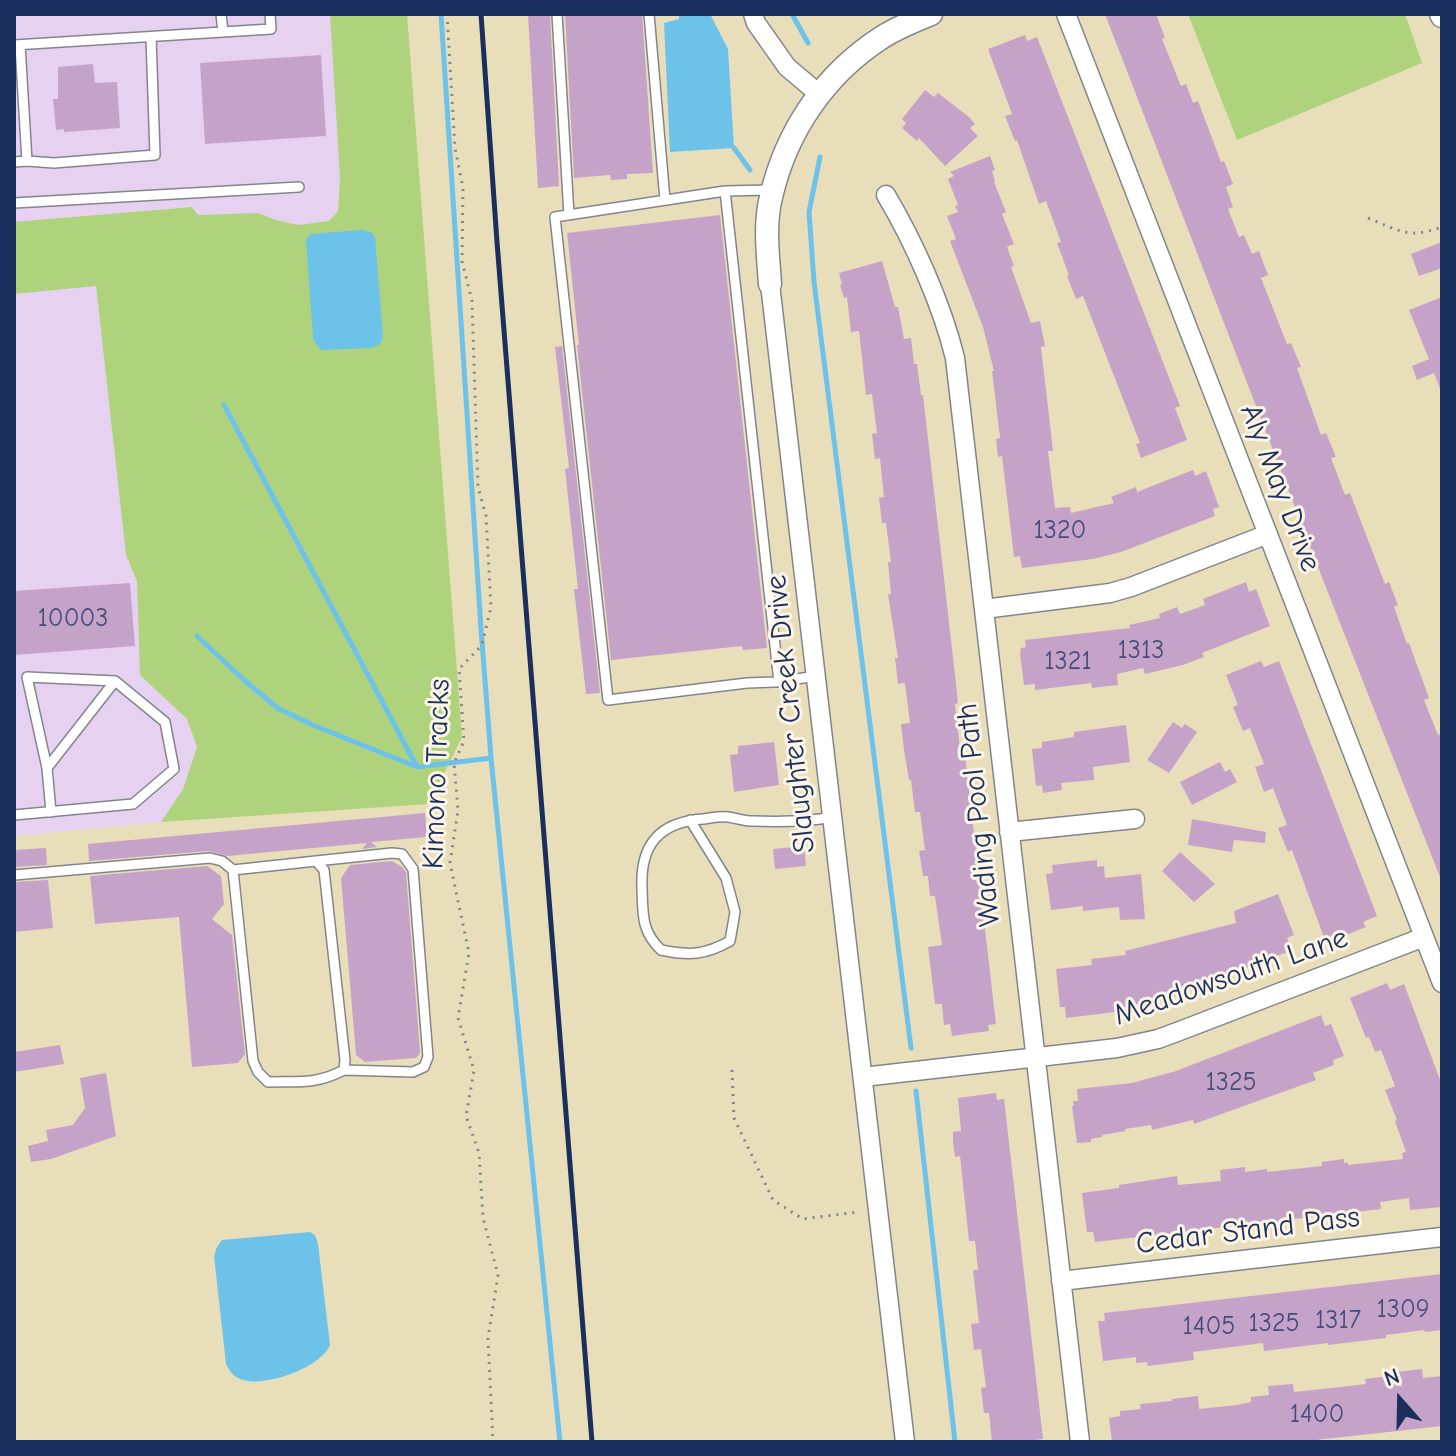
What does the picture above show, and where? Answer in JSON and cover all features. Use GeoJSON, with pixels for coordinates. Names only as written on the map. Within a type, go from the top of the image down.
{"type":"FeatureCollection","features":[{"type":"Feature","properties":{"kind":"street"},"geometry":{"type":"LineString","coordinates":[[753,14],[787,67],[819,94]]}},
{"type":"Feature","properties":{"kind":"street","name":"Slaughter Creek Drive"},"geometry":{"type":"LineString","coordinates":[[905,1442],[767,244],[768,214],[779,167],[800,121],[819,94],[840,71],[882,36],[931,14]]}},
{"type":"Feature","properties":{"kind":"street","name":"Aly May Drive"},"geometry":{"type":"LineString","coordinates":[[1066,14],[1442,983]]}},
{"type":"Feature","properties":{"kind":"street","name":"Wading Pool Path"},"geometry":{"type":"LineString","coordinates":[[886,195],[910,238],[950,336],[955,358],[1080,1442]]}},
{"type":"Feature","properties":{"kind":"street"},"geometry":{"type":"LineString","coordinates":[[984,609],[1110,593],[1268,534]]}},
{"type":"Feature","properties":{"kind":"street"},"geometry":{"type":"LineString","coordinates":[[1009,832],[1135,819]]}},
{"type":"Feature","properties":{"kind":"street","name":"Meadowsouth Lane"},"geometry":{"type":"LineString","coordinates":[[863,1077],[1117,1048],[1158,1039],[1424,937]]}},
{"type":"Feature","properties":{"kind":"street","name":"Cedar Stand Pass"},"geometry":{"type":"LineString","coordinates":[[1061,1281],[1442,1237]]}},
{"type":"Feature","properties":{"kind":"lane"},"geometry":{"type":"LineString","coordinates":[[221,14],[223,32]]}},
{"type":"Feature","properties":{"kind":"lane"},"geometry":{"type":"LineString","coordinates":[[27,161],[17,45],[271,29],[270,14]]}},
{"type":"Feature","properties":{"kind":"lane"},"geometry":{"type":"LineString","coordinates":[[557,14],[569,215]]}},
{"type":"Feature","properties":{"kind":"lane"},"geometry":{"type":"LineString","coordinates":[[649,14],[665,200]]}},
{"type":"Feature","properties":{"kind":"lane"},"geometry":{"type":"LineString","coordinates":[[14,162],[54,163],[155,155],[151,37]]}},
{"type":"Feature","properties":{"kind":"lane"},"geometry":{"type":"LineString","coordinates":[[14,203],[299,187]]}},
{"type":"Feature","properties":{"kind":"lane"},"geometry":{"type":"LineString","coordinates":[[773,190],[725,191],[555,217],[608,700],[817,676]]}},
{"type":"Feature","properties":{"kind":"lane"},"geometry":{"type":"LineString","coordinates":[[725,191],[779,682]]}},
{"type":"Feature","properties":{"kind":"lane"},"geometry":{"type":"LineString","coordinates":[[14,815],[51,812],[133,804],[174,769],[165,722],[115,681],[27,677],[47,768],[51,812]]}},
{"type":"Feature","properties":{"kind":"lane"},"geometry":{"type":"LineString","coordinates":[[47,768],[115,681]]}},
{"type":"Feature","properties":{"kind":"lane"},"geometry":{"type":"LineString","coordinates":[[690,820],[726,878],[735,912],[730,941],[711,952],[679,954],[661,950],[645,930],[642,881],[645,860],[653,841],[663,829],[690,820],[726,817],[748,821],[808,822],[833,817]]}},
{"type":"Feature","properties":{"kind":"lane"},"geometry":{"type":"LineString","coordinates":[[14,875],[210,858],[222,861],[233,870],[253,1061],[258,1072],[268,1082],[316,1081],[344,1070],[413,1072],[424,1067],[428,1057],[413,869],[402,854],[233,870]]}},
{"type":"Feature","properties":{"kind":"lane"},"geometry":{"type":"LineString","coordinates":[[316,861],[324,870],[344,1070]]}},
{"type":"Feature","properties":{"kind":"path","name":"Kimono Tracks"},"geometry":{"type":"LineString","coordinates":[[447,14],[455,148],[463,188],[462,261],[472,301],[478,487],[486,516],[491,607],[482,645],[459,669],[464,741],[454,763],[458,810],[450,863],[469,953],[458,1018],[474,1070],[466,1116],[479,1153],[483,1218],[498,1275],[488,1338],[493,1442]]}},
{"type":"Feature","properties":{"kind":"path"},"geometry":{"type":"LineString","coordinates":[[1368,218],[1407,234],[1442,227]]}},
{"type":"Feature","properties":{"kind":"path"},"geometry":{"type":"LineString","coordinates":[[732,1070],[734,1118],[773,1200],[803,1219],[879,1209]]}},
{"type":"Feature","properties":{"kind":"shaded area"},"geometry":{"type":"Polygon","coordinates":[[[14,14],[330,14],[340,178],[338,211],[329,221],[298,225],[258,213],[197,215],[192,207],[14,222],[14,14]]]}},
{"type":"Feature","properties":{"kind":"shaded area"},"geometry":{"type":"Polygon","coordinates":[[[96,285],[126,555],[137,581],[140,675],[187,719],[197,747],[183,790],[161,822],[14,836],[14,294],[96,285]]]}},
{"type":"Feature","properties":{"kind":"green space"},"geometry":{"type":"Polygon","coordinates":[[[330,14],[407,14],[462,737],[429,804],[161,822],[183,789],[197,747],[187,719],[140,675],[137,581],[126,555],[96,286],[14,294],[14,222],[192,207],[198,215],[258,213],[298,225],[329,221],[338,211],[340,178],[330,14]]]}},
{"type":"Feature","properties":{"kind":"green space"},"geometry":{"type":"Polygon","coordinates":[[[1188,14],[1405,14],[1422,63],[1237,140],[1188,14]]]}},
{"type":"Feature","properties":{"kind":"water"},"geometry":{"type":"Polygon","coordinates":[[[679,14],[710,14],[728,49],[734,148],[670,152],[664,23],[679,19],[679,14]]]}},
{"type":"Feature","properties":{"kind":"water"},"geometry":{"type":"Polygon","coordinates":[[[371,232],[375,237],[383,337],[380,344],[372,348],[322,350],[313,338],[306,240],[310,234],[371,232]]]}},
{"type":"Feature","properties":{"kind":"water"},"geometry":{"type":"Polygon","coordinates":[[[310,1232],[315,1235],[318,1244],[330,1345],[315,1362],[289,1375],[260,1381],[238,1378],[226,1364],[214,1256],[217,1247],[222,1240],[310,1232]]]}},
{"type":"Feature","properties":{"kind":"building"},"geometry":{"type":"Polygon","coordinates":[[[528,14],[550,14],[559,186],[538,188],[528,14]]]}},
{"type":"Feature","properties":{"kind":"building"},"geometry":{"type":"Polygon","coordinates":[[[565,14],[642,14],[653,173],[627,174],[627,179],[611,180],[610,175],[574,178],[565,14]]]}},
{"type":"Feature","properties":{"kind":"building"},"geometry":{"type":"Polygon","coordinates":[[[1105,14],[1156,14],[1165,38],[1162,39],[1181,86],[1186,84],[1193,103],[1198,101],[1221,162],[1224,161],[1233,184],[1226,187],[1233,207],[1228,209],[1239,237],[1244,235],[1252,254],[1259,251],[1268,275],[1261,278],[1287,344],[1291,343],[1301,367],[1297,368],[1321,435],[1326,433],[1336,457],[1331,458],[1345,495],[1350,493],[1385,584],[1389,582],[1398,605],[1394,607],[1429,698],[1424,700],[1438,735],[1442,734],[1442,882],[1318,567],[1105,14]]]}},
{"type":"Feature","properties":{"kind":"building"},"geometry":{"type":"Polygon","coordinates":[[[1025,35],[1027,41],[1037,37],[1180,406],[1175,408],[1187,440],[1141,458],[1136,444],[1140,443],[1083,296],[1076,299],[1067,276],[1057,243],[1061,242],[1046,201],[1039,204],[1017,140],[1005,116],[1012,114],[988,49],[1025,35]]]}},
{"type":"Feature","properties":{"kind":"building"},"geometry":{"type":"Polygon","coordinates":[[[321,55],[326,136],[205,144],[200,63],[321,55]]]}},
{"type":"Feature","properties":{"kind":"building"},"geometry":{"type":"Polygon","coordinates":[[[93,64],[95,83],[117,82],[120,128],[56,130],[53,99],[58,99],[58,67],[93,64]]]}},
{"type":"Feature","properties":{"kind":"building"},"geometry":{"type":"Polygon","coordinates":[[[925,90],[934,97],[938,93],[975,124],[970,128],[978,136],[945,166],[919,138],[917,141],[902,128],[906,123],[902,119],[925,90]]]}},
{"type":"Feature","properties":{"kind":"building"},"geometry":{"type":"Polygon","coordinates":[[[990,156],[995,170],[992,171],[994,182],[1006,212],[1002,214],[1014,244],[1007,247],[1014,266],[1011,267],[1031,323],[1040,321],[1045,346],[1041,347],[1053,451],[1048,451],[1055,508],[1070,507],[1071,513],[1114,503],[1111,497],[1136,487],[1137,492],[1193,470],[1195,476],[1206,471],[1219,507],[1213,509],[1215,516],[1121,552],[1093,559],[1022,568],[1020,556],[1014,557],[1002,456],[998,457],[996,439],[1000,438],[994,371],[983,327],[950,241],[956,239],[947,216],[958,212],[948,179],[954,176],[950,172],[990,156]]]}},
{"type":"Feature","properties":{"kind":"building"},"geometry":{"type":"Polygon","coordinates":[[[720,215],[767,648],[743,650],[742,646],[611,660],[567,233],[720,215]]]}},
{"type":"Feature","properties":{"kind":"building"},"geometry":{"type":"Polygon","coordinates":[[[1442,242],[1442,268],[1419,276],[1411,254],[1442,242]]]}},
{"type":"Feature","properties":{"kind":"building"},"geometry":{"type":"Polygon","coordinates":[[[882,261],[895,307],[898,307],[904,339],[911,338],[914,364],[917,364],[923,395],[958,703],[955,704],[960,749],[964,748],[996,1024],[988,1025],[989,1031],[952,1036],[950,1024],[944,1025],[942,1004],[935,1004],[928,947],[942,945],[935,896],[930,896],[928,876],[923,876],[919,851],[925,850],[920,812],[915,812],[904,750],[901,724],[910,723],[905,683],[898,684],[895,658],[898,658],[888,594],[891,594],[888,562],[891,562],[879,498],[884,497],[880,458],[875,459],[872,434],[877,433],[872,394],[866,395],[859,331],[851,332],[847,297],[844,298],[840,285],[839,273],[882,261]]]}},
{"type":"Feature","properties":{"kind":"building"},"geometry":{"type":"Polygon","coordinates":[[[1442,297],[1441,391],[1434,373],[1417,380],[1412,366],[1429,359],[1409,310],[1442,297]]]}},
{"type":"Feature","properties":{"kind":"building"},"geometry":{"type":"Polygon","coordinates":[[[562,346],[600,693],[586,694],[574,589],[578,589],[565,469],[569,468],[555,347],[562,346]]]}},
{"type":"Feature","properties":{"kind":"building"},"geometry":{"type":"Polygon","coordinates":[[[1246,582],[1249,592],[1256,589],[1270,626],[1202,653],[1204,657],[1145,674],[1143,668],[1117,674],[1118,685],[1092,688],[1091,683],[1035,690],[1035,684],[1024,685],[1020,654],[1021,648],[1026,647],[1025,640],[1130,628],[1129,625],[1160,618],[1159,614],[1177,607],[1180,614],[1205,605],[1203,599],[1246,582]]]}},
{"type":"Feature","properties":{"kind":"building"},"geometry":{"type":"Polygon","coordinates":[[[130,583],[135,646],[14,655],[14,591],[130,583]]]}},
{"type":"Feature","properties":{"kind":"building"},"geometry":{"type":"Polygon","coordinates":[[[1261,661],[1264,667],[1279,661],[1377,916],[1363,922],[1366,927],[1326,943],[1292,850],[1288,852],[1278,828],[1287,825],[1273,788],[1264,792],[1255,767],[1264,764],[1250,728],[1243,731],[1233,707],[1238,705],[1226,675],[1261,661]]]}},
{"type":"Feature","properties":{"kind":"building"},"geometry":{"type":"Polygon","coordinates":[[[1173,722],[1182,728],[1185,724],[1197,732],[1169,773],[1147,760],[1173,722]]]}},
{"type":"Feature","properties":{"kind":"building"},"geometry":{"type":"Polygon","coordinates":[[[1126,725],[1130,762],[1093,767],[1094,780],[1061,783],[1062,790],[1043,793],[1042,785],[1036,786],[1032,749],[1042,748],[1042,742],[1074,737],[1074,732],[1126,725]]]}},
{"type":"Feature","properties":{"kind":"building"},"geometry":{"type":"Polygon","coordinates":[[[774,742],[779,785],[734,792],[730,755],[738,754],[738,746],[774,742]]]}},
{"type":"Feature","properties":{"kind":"building"},"geometry":{"type":"Polygon","coordinates":[[[1220,762],[1225,772],[1230,769],[1237,782],[1192,805],[1180,782],[1220,762]]]}},
{"type":"Feature","properties":{"kind":"building"},"geometry":{"type":"Polygon","coordinates":[[[425,813],[427,837],[371,842],[377,847],[362,849],[367,843],[227,856],[209,851],[89,861],[88,844],[425,813]]]}},
{"type":"Feature","properties":{"kind":"building"},"geometry":{"type":"Polygon","coordinates":[[[1192,819],[1266,832],[1265,843],[1234,840],[1232,852],[1188,845],[1192,819]]]}},
{"type":"Feature","properties":{"kind":"building"},"geometry":{"type":"Polygon","coordinates":[[[804,846],[806,866],[775,869],[773,849],[804,846]]]}},
{"type":"Feature","properties":{"kind":"building"},"geometry":{"type":"Polygon","coordinates":[[[46,848],[47,865],[14,867],[14,850],[46,848]]]}},
{"type":"Feature","properties":{"kind":"building"},"geometry":{"type":"Polygon","coordinates":[[[1180,852],[1215,884],[1194,902],[1162,871],[1180,852]]]}},
{"type":"Feature","properties":{"kind":"building"},"geometry":{"type":"Polygon","coordinates":[[[1097,860],[1097,867],[1104,866],[1105,878],[1141,874],[1145,919],[1120,920],[1119,907],[1083,911],[1083,906],[1051,910],[1046,874],[1053,873],[1052,865],[1097,860]]]}},
{"type":"Feature","properties":{"kind":"building"},"geometry":{"type":"Polygon","coordinates":[[[392,861],[406,872],[420,1053],[416,1058],[365,1062],[356,1055],[341,878],[350,865],[392,861]]]}},
{"type":"Feature","properties":{"kind":"building"},"geometry":{"type":"Polygon","coordinates":[[[207,866],[221,876],[224,904],[212,919],[232,935],[245,1054],[238,1063],[192,1067],[179,917],[95,924],[90,876],[207,866]]]}},
{"type":"Feature","properties":{"kind":"building"},"geometry":{"type":"Polygon","coordinates":[[[48,880],[53,928],[14,932],[14,882],[48,880]]]}},
{"type":"Feature","properties":{"kind":"building"},"geometry":{"type":"Polygon","coordinates":[[[1278,894],[1294,935],[1287,938],[1292,950],[1169,998],[1123,1011],[1066,1018],[1065,1007],[1060,1007],[1056,969],[1092,965],[1091,959],[1126,955],[1125,951],[1236,923],[1234,911],[1278,894]]]}},
{"type":"Feature","properties":{"kind":"building"},"geometry":{"type":"Polygon","coordinates":[[[1387,983],[1390,990],[1404,984],[1442,1085],[1442,1207],[1410,1210],[1409,1198],[1380,1202],[1381,1209],[1095,1242],[1093,1232],[1087,1232],[1082,1193],[1177,1176],[1178,1185],[1221,1181],[1220,1170],[1245,1167],[1245,1172],[1267,1169],[1267,1172],[1322,1166],[1322,1162],[1344,1159],[1348,1165],[1403,1159],[1402,1153],[1406,1152],[1385,1090],[1395,1086],[1381,1050],[1375,1052],[1369,1037],[1366,1038],[1350,998],[1387,983]]]}},
{"type":"Feature","properties":{"kind":"building"},"geometry":{"type":"Polygon","coordinates":[[[1321,1015],[1325,1026],[1331,1024],[1344,1056],[1333,1060],[1334,1065],[1313,1073],[1316,1080],[1194,1124],[1193,1120],[1152,1130],[1151,1125],[1125,1129],[1091,1139],[1091,1142],[1077,1143],[1072,1106],[1073,1101],[1078,1101],[1077,1089],[1132,1083],[1176,1071],[1321,1015]]]}},
{"type":"Feature","properties":{"kind":"building"},"geometry":{"type":"Polygon","coordinates":[[[60,1045],[64,1064],[14,1072],[14,1052],[60,1045]]]}},
{"type":"Feature","properties":{"kind":"building"},"geometry":{"type":"Polygon","coordinates":[[[106,1073],[116,1136],[51,1159],[31,1162],[28,1146],[48,1141],[46,1130],[73,1125],[85,1108],[80,1078],[106,1073]]]}},
{"type":"Feature","properties":{"kind":"building"},"geometry":{"type":"Polygon","coordinates":[[[996,1093],[997,1100],[1004,1099],[1043,1439],[1020,1442],[992,1442],[989,1413],[984,1413],[981,1388],[986,1387],[981,1349],[974,1350],[971,1324],[979,1323],[973,1270],[978,1270],[975,1241],[969,1241],[960,1156],[955,1157],[953,1142],[953,1132],[961,1131],[958,1098],[996,1093]]]}},
{"type":"Feature","properties":{"kind":"building"},"geometry":{"type":"Polygon","coordinates":[[[1442,1274],[1442,1330],[1264,1351],[1263,1343],[1193,1352],[1194,1360],[1148,1366],[1147,1362],[1136,1363],[1136,1357],[1103,1361],[1098,1321],[1105,1321],[1104,1313],[1442,1274]]]}},
{"type":"Feature","properties":{"kind":"building"},"geometry":{"type":"Polygon","coordinates":[[[1422,1369],[1423,1378],[1442,1376],[1442,1426],[1298,1442],[1112,1442],[1109,1418],[1120,1416],[1120,1411],[1141,1409],[1140,1404],[1198,1396],[1199,1409],[1237,1405],[1251,1402],[1251,1397],[1269,1395],[1268,1386],[1293,1384],[1294,1392],[1340,1387],[1366,1384],[1365,1379],[1422,1369]]]}},
{"type":"Feature","properties":{"kind":"waterway"},"geometry":{"type":"LineString","coordinates":[[441,14],[491,758],[560,1442]]}},
{"type":"Feature","properties":{"kind":"waterway"},"geometry":{"type":"LineString","coordinates":[[792,14],[808,43]]}},
{"type":"Feature","properties":{"kind":"waterway"},"geometry":{"type":"LineString","coordinates":[[734,148],[750,170]]}},
{"type":"Feature","properties":{"kind":"waterway"},"geometry":{"type":"LineString","coordinates":[[820,157],[809,212],[814,282],[911,1048]]}},
{"type":"Feature","properties":{"kind":"waterway"},"geometry":{"type":"LineString","coordinates":[[224,405],[417,767]]}},
{"type":"Feature","properties":{"kind":"waterway"},"geometry":{"type":"LineString","coordinates":[[197,636],[279,709],[315,726],[417,767],[491,758]]}},
{"type":"Feature","properties":{"kind":"waterway"},"geometry":{"type":"LineString","coordinates":[[916,1091],[955,1442]]}},
{"type":"Feature","properties":{"kind":"railway"},"geometry":{"type":"LineString","coordinates":[[481,14],[592,1442]]}}]}
